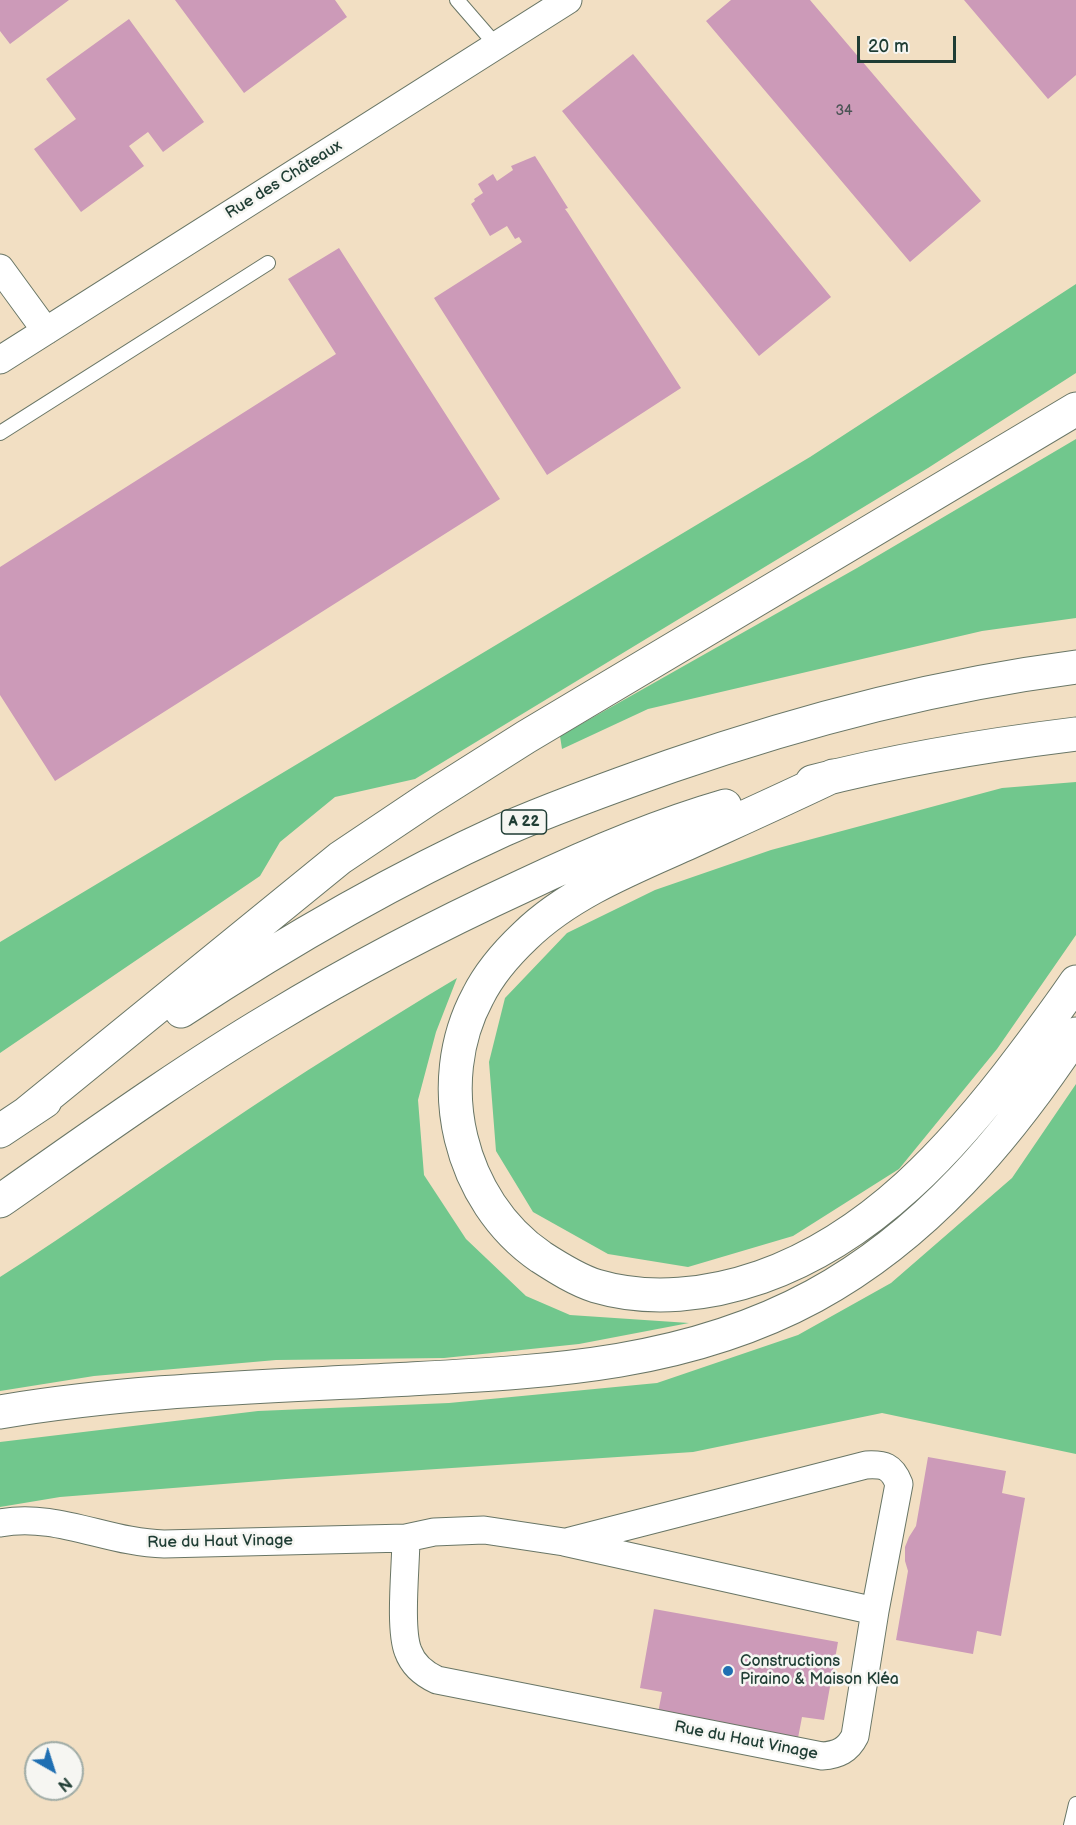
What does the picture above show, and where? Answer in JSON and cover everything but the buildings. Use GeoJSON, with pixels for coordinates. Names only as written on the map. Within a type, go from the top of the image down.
{"type":"FeatureCollection","features":[{"type":"Feature","properties":{"kind":"highway"},"geometry":{"type":"LineString","coordinates":[[28,1112],[340,858],[526,737],[1076,409]]}},
{"type":"Feature","properties":{"kind":"highway","name":"A 22"},"geometry":{"type":"LineString","coordinates":[[0,1131],[203,996],[275,952],[455,853],[542,814],[719,749],[830,715],[946,689],[1076,667]]}},
{"type":"Feature","properties":{"kind":"highway"},"geometry":{"type":"LineString","coordinates":[[0,1201],[259,1026],[375,959],[539,878],[627,841],[711,810],[833,776],[954,752],[1076,734]]}},
{"type":"Feature","properties":{"kind":"highway"},"geometry":{"type":"LineString","coordinates":[[833,776],[647,862],[558,910],[533,929],[514,948],[478,995],[467,1020],[458,1063],[455,1108],[459,1135],[471,1173],[484,1196],[503,1222],[531,1250],[595,1286],[640,1294],[693,1293],[718,1289],[762,1277],[793,1263],[840,1237],[880,1209],[941,1154],[996,1090],[1076,982]]}},
{"type":"Feature","properties":{"kind":"highway"},"geometry":{"type":"LineString","coordinates":[[0,1412],[190,1389],[552,1371],[636,1358],[736,1330],[814,1295],[868,1262],[922,1220],[996,1145],[1076,1034]]}},
{"type":"Feature","properties":{"kind":"street","name":"Rue des Châteaux"},"geometry":{"type":"LineString","coordinates":[[0,360],[568,0]]}},
{"type":"Feature","properties":{"kind":"street"},"geometry":{"type":"LineString","coordinates":[[0,268],[46,331]]}},
{"type":"Feature","properties":{"kind":"street"},"geometry":{"type":"LineString","coordinates":[[564,1542],[866,1465],[878,1464],[887,1467],[895,1474],[900,1484],[875,1611]]}},
{"type":"Feature","properties":{"kind":"street","name":"Rue du Haut Vinage"},"geometry":{"type":"LineString","coordinates":[[0,1523],[33,1520],[143,1544],[406,1538],[434,1532],[484,1530],[564,1542],[875,1611],[855,1736],[843,1752],[833,1756],[822,1756],[437,1680],[426,1675],[417,1666],[408,1652],[404,1635],[406,1538]]}},
{"type":"Feature","properties":{"kind":"lane"},"geometry":{"type":"LineString","coordinates":[[457,0],[496,45]]}},
{"type":"Feature","properties":{"kind":"lane"},"geometry":{"type":"LineString","coordinates":[[0,433],[268,263]]}},
{"type":"Feature","properties":{"kind":"lane"},"geometry":{"type":"LineString","coordinates":[[1071,1825],[1076,1804]]}},
{"type":"Feature","properties":{"kind":"green space"},"geometry":{"type":"Polygon","coordinates":[[[1076,284],[1076,373],[928,468],[415,779],[335,797],[280,842],[260,876],[0,1053],[0,942],[810,457],[1076,284]]]}},
{"type":"Feature","properties":{"kind":"green space"},"geometry":{"type":"Polygon","coordinates":[[[1076,439],[1076,618],[982,631],[648,709],[562,749],[560,736],[857,568],[1076,439]]]}},
{"type":"Feature","properties":{"kind":"green space"},"geometry":{"type":"Polygon","coordinates":[[[1076,782],[1076,935],[997,1049],[899,1169],[793,1236],[688,1267],[608,1254],[533,1212],[496,1151],[489,1062],[505,998],[567,933],[655,890],[771,850],[1002,788],[1076,782]]]}},
{"type":"Feature","properties":{"kind":"green space"},"geometry":{"type":"Polygon","coordinates":[[[457,978],[436,1032],[418,1100],[424,1175],[466,1239],[526,1296],[570,1315],[689,1323],[579,1344],[444,1358],[276,1360],[94,1376],[0,1391],[0,1277],[278,1090],[457,978]]]}},
{"type":"Feature","properties":{"kind":"green space"},"geometry":{"type":"Polygon","coordinates":[[[1076,1084],[1076,1454],[882,1413],[693,1452],[286,1479],[60,1497],[0,1507],[0,1442],[258,1411],[449,1403],[657,1383],[798,1335],[891,1283],[1012,1178],[1076,1084]]]}},
{"type":"Feature","properties":{"kind":"place","name":"Constructions Piraino & Maison Kléa"},"geometry":{"type":"Point","coordinates":[728,1671]}}]}
